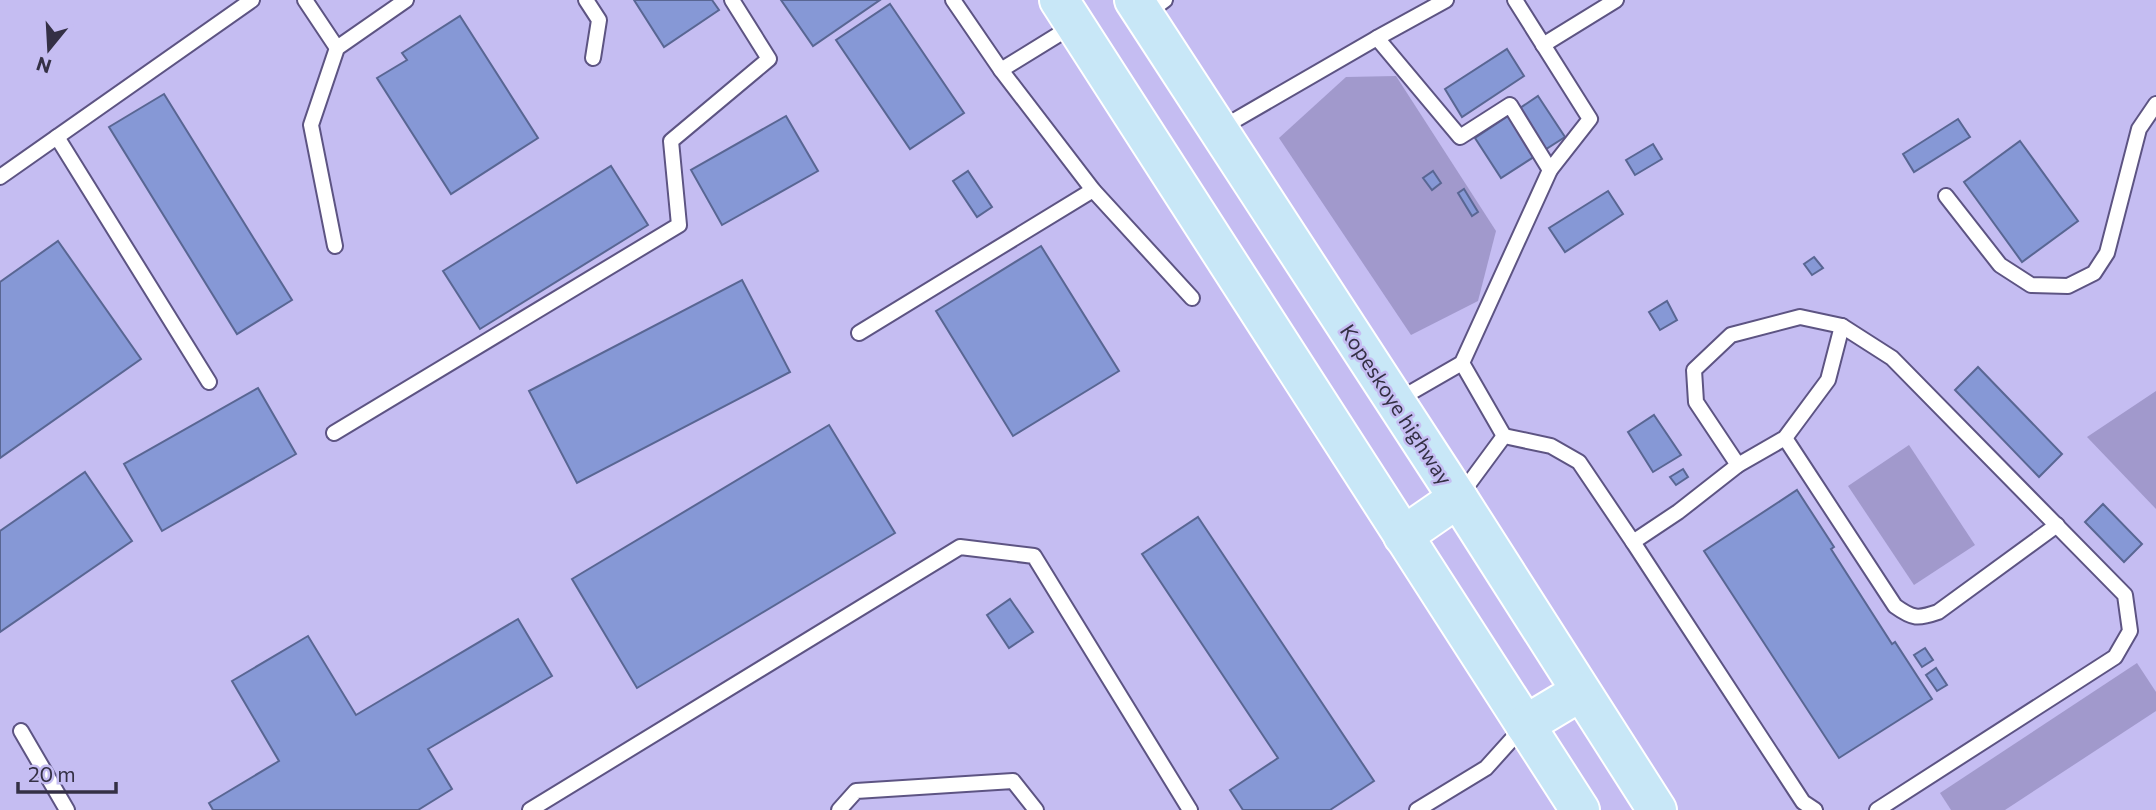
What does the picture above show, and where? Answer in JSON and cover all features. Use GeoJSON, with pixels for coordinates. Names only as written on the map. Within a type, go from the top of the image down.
{"type":"FeatureCollection","features":[{"type":"Feature","properties":{"kind":"main road","name":"Kopeskoye highway"},"geometry":{"type":"LineString","coordinates":[[1148,5],[1218,130],[1657,810]]}},
{"type":"Feature","properties":{"kind":"main road"},"geometry":{"type":"LineString","coordinates":[[1067,13],[1580,810]]}},
{"type":"Feature","properties":{"kind":"main road"},"geometry":{"type":"LineString","coordinates":[[1404,536],[1458,498]]}},
{"type":"Feature","properties":{"kind":"main road"},"geometry":{"type":"LineString","coordinates":[[1525,725],[1580,692]]}},
{"type":"Feature","properties":{"kind":"lane"},"geometry":{"type":"LineString","coordinates":[[0,177],[252,0]]}},
{"type":"Feature","properties":{"kind":"lane"},"geometry":{"type":"LineString","coordinates":[[305,0],[338,48]]}},
{"type":"Feature","properties":{"kind":"lane"},"geometry":{"type":"LineString","coordinates":[[335,246],[311,125],[338,48],[406,0]]}},
{"type":"Feature","properties":{"kind":"lane"},"geometry":{"type":"LineString","coordinates":[[586,0],[599,20],[593,58]]}},
{"type":"Feature","properties":{"kind":"lane"},"geometry":{"type":"LineString","coordinates":[[334,433],[679,225],[671,141],[769,59],[732,0]]}},
{"type":"Feature","properties":{"kind":"lane"},"geometry":{"type":"LineString","coordinates":[[953,0],[1001,70],[1093,190],[1192,298]]}},
{"type":"Feature","properties":{"kind":"lane"},"geometry":{"type":"LineString","coordinates":[[1218,130],[1446,0]]}},
{"type":"Feature","properties":{"kind":"lane"},"geometry":{"type":"LineString","coordinates":[[1395,402],[1462,363],[1550,170],[1590,118],[1515,0]]}},
{"type":"Feature","properties":{"kind":"lane"},"geometry":{"type":"LineString","coordinates":[[1543,45],[1616,0]]}},
{"type":"Feature","properties":{"kind":"lane"},"geometry":{"type":"LineString","coordinates":[[1001,70],[1067,13]]}},
{"type":"Feature","properties":{"kind":"lane"},"geometry":{"type":"LineString","coordinates":[[1377,38],[1460,137],[1510,105],[1550,170]]}},
{"type":"Feature","properties":{"kind":"lane"},"geometry":{"type":"LineString","coordinates":[[1946,196],[2000,265],[2031,285],[2068,286],[2094,273],[2106,253],[2139,129],[2156,104]]}},
{"type":"Feature","properties":{"kind":"lane"},"geometry":{"type":"LineString","coordinates":[[57,137],[209,382]]}},
{"type":"Feature","properties":{"kind":"lane"},"geometry":{"type":"LineString","coordinates":[[859,333],[1093,190]]}},
{"type":"Feature","properties":{"kind":"lane"},"geometry":{"type":"LineString","coordinates":[[1738,465],[1696,402],[1694,370],[1731,335],[1800,317],[1842,326],[1892,358],[2125,595],[2130,631],[2115,657],[1877,810]]}},
{"type":"Feature","properties":{"kind":"lane"},"geometry":{"type":"LineString","coordinates":[[1633,542],[1678,512],[1738,465],[1785,438],[1828,380],[1842,326]]}},
{"type":"Feature","properties":{"kind":"lane"},"geometry":{"type":"LineString","coordinates":[[1462,363],[1504,436],[1551,446],[1579,462],[1804,802],[1815,810]]}},
{"type":"Feature","properties":{"kind":"lane"},"geometry":{"type":"LineString","coordinates":[[1458,498],[1504,436]]}},
{"type":"Feature","properties":{"kind":"lane"},"geometry":{"type":"LineString","coordinates":[[1785,438],[1895,606],[1909,616],[1923,617],[1938,612],[2057,525]]}},
{"type":"Feature","properties":{"kind":"lane"},"geometry":{"type":"LineString","coordinates":[[530,810],[960,547],[1034,556],[1190,810]]}},
{"type":"Feature","properties":{"kind":"lane"},"geometry":{"type":"LineString","coordinates":[[1420,809],[1486,768],[1525,725]]}},
{"type":"Feature","properties":{"kind":"lane"},"geometry":{"type":"LineString","coordinates":[[21,731],[67,810]]}},
{"type":"Feature","properties":{"kind":"lane"},"geometry":{"type":"LineString","coordinates":[[839,810],[856,791],[1013,781],[1036,810]]}},
{"type":"Feature","properties":{"kind":"shaded area"},"geometry":{"type":"Polygon","coordinates":[[[1396,76],[1496,231],[1478,301],[1411,335],[1279,138],[1346,77],[1396,76]]]}},
{"type":"Feature","properties":{"kind":"shaded area"},"geometry":{"type":"Polygon","coordinates":[[[2156,391],[2156,509],[2087,437],[2156,391]]]}},
{"type":"Feature","properties":{"kind":"shaded area"},"geometry":{"type":"Polygon","coordinates":[[[1909,445],[1975,545],[1914,585],[1848,486],[1909,445]]]}},
{"type":"Feature","properties":{"kind":"shaded area"},"geometry":{"type":"Polygon","coordinates":[[[2137,663],[2156,692],[2156,711],[2005,810],[1951,810],[1940,793],[2137,663]]]}},
{"type":"Feature","properties":{"kind":"building"},"geometry":{"type":"Polygon","coordinates":[[[634,0],[712,0],[719,10],[664,47],[634,0]]]}},
{"type":"Feature","properties":{"kind":"building"},"geometry":{"type":"Polygon","coordinates":[[[781,0],[880,0],[813,46],[781,0]]]}},
{"type":"Feature","properties":{"kind":"building"},"geometry":{"type":"Polygon","coordinates":[[[890,4],[964,113],[910,149],[836,40],[890,4]]]}},
{"type":"Feature","properties":{"kind":"building"},"geometry":{"type":"Polygon","coordinates":[[[460,16],[538,138],[451,194],[377,78],[407,60],[402,53],[460,16]]]}},
{"type":"Feature","properties":{"kind":"building"},"geometry":{"type":"Polygon","coordinates":[[[1507,49],[1524,76],[1462,117],[1445,89],[1507,49]]]}},
{"type":"Feature","properties":{"kind":"building"},"geometry":{"type":"Polygon","coordinates":[[[164,94],[292,300],[237,334],[109,127],[164,94]]]}},
{"type":"Feature","properties":{"kind":"building"},"geometry":{"type":"Polygon","coordinates":[[[1538,96],[1565,137],[1501,178],[1475,138],[1538,96]]]}},
{"type":"Feature","properties":{"kind":"building"},"geometry":{"type":"Polygon","coordinates":[[[786,116],[818,171],[722,225],[691,170],[786,116]]]}},
{"type":"Feature","properties":{"kind":"building"},"geometry":{"type":"Polygon","coordinates":[[[1958,119],[1970,137],[1914,172],[1903,154],[1958,119]]]}},
{"type":"Feature","properties":{"kind":"building"},"geometry":{"type":"Polygon","coordinates":[[[2020,141],[2078,221],[2022,262],[1964,182],[2020,141]]]}},
{"type":"Feature","properties":{"kind":"building"},"geometry":{"type":"Polygon","coordinates":[[[1653,144],[1662,159],[1635,175],[1626,160],[1653,144]]]}},
{"type":"Feature","properties":{"kind":"building"},"geometry":{"type":"Polygon","coordinates":[[[611,166],[648,225],[480,329],[443,271],[611,166]]]}},
{"type":"Feature","properties":{"kind":"building"},"geometry":{"type":"Polygon","coordinates":[[[968,171],[992,207],[977,217],[953,181],[968,171]]]}},
{"type":"Feature","properties":{"kind":"building"},"geometry":{"type":"Polygon","coordinates":[[[1433,171],[1441,183],[1432,190],[1423,178],[1433,171]]]}},
{"type":"Feature","properties":{"kind":"building"},"geometry":{"type":"Polygon","coordinates":[[[1464,189],[1478,212],[1472,216],[1458,193],[1464,189]]]}},
{"type":"Feature","properties":{"kind":"building"},"geometry":{"type":"Polygon","coordinates":[[[1608,191],[1623,214],[1565,252],[1549,228],[1608,191]]]}},
{"type":"Feature","properties":{"kind":"building"},"geometry":{"type":"Polygon","coordinates":[[[58,241],[141,359],[0,458],[0,282],[58,241]]]}},
{"type":"Feature","properties":{"kind":"building"},"geometry":{"type":"Polygon","coordinates":[[[1041,246],[1119,371],[1013,436],[936,311],[1041,246]]]}},
{"type":"Feature","properties":{"kind":"building"},"geometry":{"type":"Polygon","coordinates":[[[1814,257],[1823,268],[1812,275],[1804,264],[1814,257]]]}},
{"type":"Feature","properties":{"kind":"building"},"geometry":{"type":"Polygon","coordinates":[[[742,280],[790,372],[577,483],[529,391],[742,280]]]}},
{"type":"Feature","properties":{"kind":"building"},"geometry":{"type":"Polygon","coordinates":[[[1667,301],[1677,320],[1660,330],[1649,312],[1667,301]]]}},
{"type":"Feature","properties":{"kind":"building"},"geometry":{"type":"Polygon","coordinates":[[[1978,367],[2062,454],[2039,477],[1955,390],[1978,367]]]}},
{"type":"Feature","properties":{"kind":"building"},"geometry":{"type":"Polygon","coordinates":[[[258,388],[296,454],[162,531],[124,464],[258,388]]]}},
{"type":"Feature","properties":{"kind":"building"},"geometry":{"type":"Polygon","coordinates":[[[1654,415],[1681,455],[1653,472],[1628,432],[1654,415]]]}},
{"type":"Feature","properties":{"kind":"building"},"geometry":{"type":"Polygon","coordinates":[[[829,425],[895,533],[637,688],[572,579],[829,425]]]}},
{"type":"Feature","properties":{"kind":"building"},"geometry":{"type":"Polygon","coordinates":[[[1683,469],[1688,477],[1676,485],[1670,477],[1683,469]]]}},
{"type":"Feature","properties":{"kind":"building"},"geometry":{"type":"Polygon","coordinates":[[[85,472],[132,541],[0,632],[0,531],[85,472]]]}},
{"type":"Feature","properties":{"kind":"building"},"geometry":{"type":"Polygon","coordinates":[[[1797,490],[1892,644],[1895,642],[1932,699],[1839,758],[1704,551],[1797,490]]]}},
{"type":"Feature","properties":{"kind":"building"},"geometry":{"type":"Polygon","coordinates":[[[2103,504],[2142,544],[2124,562],[2085,522],[2103,504]]]}},
{"type":"Feature","properties":{"kind":"building"},"geometry":{"type":"Polygon","coordinates":[[[1198,517],[1374,781],[1330,810],[1243,810],[1230,790],[1278,758],[1142,554],[1198,517]]]}},
{"type":"Feature","properties":{"kind":"building"},"geometry":{"type":"Polygon","coordinates":[[[1010,599],[1033,632],[1009,648],[987,615],[1010,599]]]}},
{"type":"Feature","properties":{"kind":"building"},"geometry":{"type":"Polygon","coordinates":[[[518,619],[552,676],[428,749],[452,789],[418,810],[213,810],[209,803],[279,761],[232,681],[308,636],[356,715],[518,619]]]}},
{"type":"Feature","properties":{"kind":"building"},"geometry":{"type":"Polygon","coordinates":[[[1925,648],[1933,660],[1922,667],[1914,655],[1925,648]]]}},
{"type":"Feature","properties":{"kind":"building"},"geometry":{"type":"Polygon","coordinates":[[[1936,668],[1947,685],[1937,691],[1926,675],[1936,668]]]}}]}
